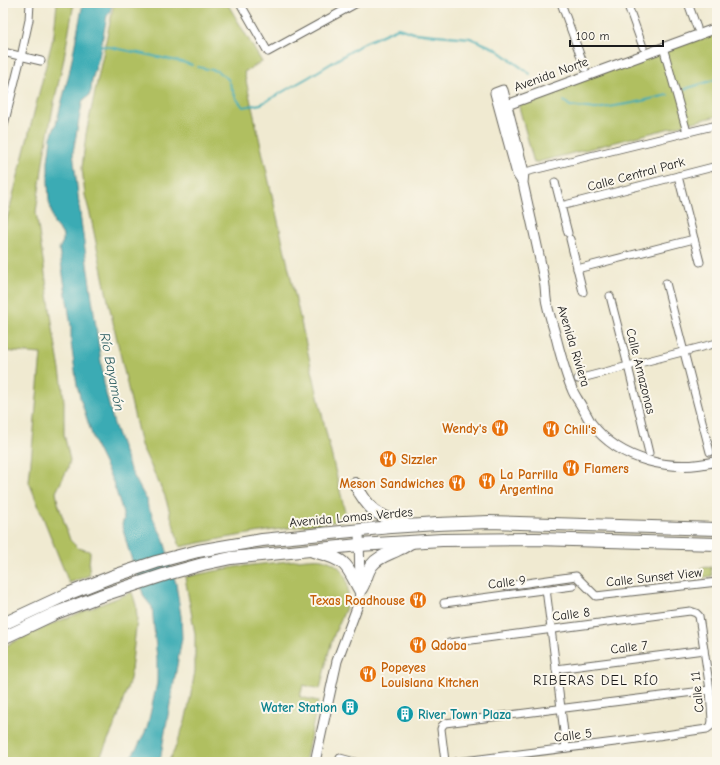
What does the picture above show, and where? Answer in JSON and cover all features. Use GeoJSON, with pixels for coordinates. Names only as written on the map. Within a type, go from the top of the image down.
{"type":"FeatureCollection","features":[{"type":"Feature","properties":{"kind":"highway"},"geometry":{"type":"LineString","coordinates":[[355,484],[370,507],[378,513],[393,521],[413,526]]}},
{"type":"Feature","properties":{"kind":"highway","name":"Avenida Lomas Verdes"},"geometry":{"type":"LineString","coordinates":[[3,624],[70,593],[116,575],[156,562],[198,551],[262,540],[359,530],[488,522],[717,529]]}},
{"type":"Feature","properties":{"kind":"highway"},"geometry":{"type":"LineString","coordinates":[[3,638],[56,613],[148,579],[231,558],[359,545],[442,540],[496,539],[717,544]]}},
{"type":"Feature","properties":{"kind":"highway"},"geometry":{"type":"LineString","coordinates":[[308,550],[324,554],[342,562],[360,590],[364,585],[368,571],[378,559],[412,542]]}},
{"type":"Feature","properties":{"kind":"street"},"geometry":{"type":"LineString","coordinates":[[3,129],[29,20],[30,3]]}},
{"type":"Feature","properties":{"kind":"street"},"geometry":{"type":"LineString","coordinates":[[240,3],[268,52],[357,3]]}},
{"type":"Feature","properties":{"kind":"street"},"geometry":{"type":"LineString","coordinates":[[561,3],[585,68]]}},
{"type":"Feature","properties":{"kind":"street"},"geometry":{"type":"LineString","coordinates":[[627,3],[643,47]]}},
{"type":"Feature","properties":{"kind":"street"},"geometry":{"type":"LineString","coordinates":[[688,3],[697,28]]}},
{"type":"Feature","properties":{"kind":"street","name":"Avenida Norte"},"geometry":{"type":"LineString","coordinates":[[507,105],[717,28]]}},
{"type":"Feature","properties":{"kind":"street"},"geometry":{"type":"LineString","coordinates":[[663,47],[687,132]]}},
{"type":"Feature","properties":{"kind":"street"},"geometry":{"type":"LineString","coordinates":[[3,52],[41,61]]}},
{"type":"Feature","properties":{"kind":"street","name":"Avenida Riviera"},"geometry":{"type":"LineString","coordinates":[[520,173],[499,91],[507,105],[547,304],[566,374],[572,390],[592,423],[604,436],[616,446],[642,460],[672,466],[686,466],[717,461]]}},
{"type":"Feature","properties":{"kind":"street"},"geometry":{"type":"LineString","coordinates":[[520,173],[717,124]]}},
{"type":"Feature","properties":{"kind":"street","name":"Calle Central Park"},"geometry":{"type":"LineString","coordinates":[[561,206],[717,166]]}},
{"type":"Feature","properties":{"kind":"street"},"geometry":{"type":"LineString","coordinates":[[678,176],[700,262]]}},
{"type":"Feature","properties":{"kind":"street"},"geometry":{"type":"LineString","coordinates":[[555,182],[583,292]]}},
{"type":"Feature","properties":{"kind":"street"},"geometry":{"type":"LineString","coordinates":[[577,269],[694,239]]}},
{"type":"Feature","properties":{"kind":"street"},"geometry":{"type":"LineString","coordinates":[[666,283],[710,452]]}},
{"type":"Feature","properties":{"kind":"street","name":"Calle Amazonas"},"geometry":{"type":"LineString","coordinates":[[610,296],[649,453]]}},
{"type":"Feature","properties":{"kind":"street"},"geometry":{"type":"LineString","coordinates":[[578,379],[717,343]]}},
{"type":"Feature","properties":{"kind":"street"},"geometry":{"type":"LineString","coordinates":[[315,762],[337,661],[359,602],[359,530]]}},
{"type":"Feature","properties":{"kind":"street","name":"Calle Sunset View"},"geometry":{"type":"LineString","coordinates":[[506,586],[576,576],[596,596],[717,582]]}},
{"type":"Feature","properties":{"kind":"street","name":"Calle 9"},"geometry":{"type":"LineString","coordinates":[[444,603],[573,586]]}},
{"type":"Feature","properties":{"kind":"street"},"geometry":{"type":"LineString","coordinates":[[546,589],[566,748]]}},
{"type":"Feature","properties":{"kind":"street","name":"Calle 8"},"geometry":{"type":"LineString","coordinates":[[449,643],[690,611],[696,613]]}},
{"type":"Feature","properties":{"kind":"street","name":"Calle 11"},"geometry":{"type":"LineString","coordinates":[[693,732],[710,728],[712,725],[710,690],[699,616],[696,613]]}},
{"type":"Feature","properties":{"kind":"street","name":"Calle 7"},"geometry":{"type":"LineString","coordinates":[[556,669],[704,650]]}},
{"type":"Feature","properties":{"kind":"street"},"geometry":{"type":"LineString","coordinates":[[446,762],[441,730],[445,723],[710,690]]}},
{"type":"Feature","properties":{"kind":"street","name":"Calle 5"},"geometry":{"type":"LineString","coordinates":[[456,762],[693,732]]}},
{"type":"Feature","properties":{"kind":"street"},"geometry":{"type":"LineString","coordinates":[[340,758],[355,762]]}},
{"type":"Feature","properties":{"kind":"green space"},"geometry":{"type":"Polygon","coordinates":[[[57,3],[74,3],[44,155],[36,212],[62,382],[64,401],[64,434],[70,460],[68,468],[56,492],[70,540],[78,548],[90,551],[90,575],[69,583],[29,482],[41,354],[3,351],[3,235],[54,34],[57,3]]]}},
{"type":"Feature","properties":{"kind":"green space"},"geometry":{"type":"Polygon","coordinates":[[[114,3],[227,3],[262,62],[244,72],[347,520],[305,525],[180,547],[165,496],[141,445],[85,195],[82,168],[86,134],[114,3]]]}},
{"type":"Feature","properties":{"kind":"green space"},"geometry":{"type":"Polygon","coordinates":[[[717,32],[717,116],[534,163],[518,103],[717,32]]]}},
{"type":"Feature","properties":{"kind":"green space"},"geometry":{"type":"Polygon","coordinates":[[[307,559],[322,559],[338,566],[346,578],[348,593],[345,610],[330,647],[320,689],[303,685],[300,697],[318,701],[305,762],[168,762],[174,751],[185,722],[195,671],[195,634],[185,577],[235,567],[307,559]]]}},
{"type":"Feature","properties":{"kind":"green space"},"geometry":{"type":"Polygon","coordinates":[[[711,567],[712,576],[701,578],[700,568],[711,567]]]}},
{"type":"Feature","properties":{"kind":"green space"},"geometry":{"type":"Polygon","coordinates":[[[132,592],[136,605],[137,619],[130,679],[117,720],[98,762],[3,762],[3,647],[52,624],[132,592]]]}},
{"type":"Feature","properties":{"kind":"water"},"geometry":{"type":"Polygon","coordinates":[[[83,3],[112,3],[110,12],[107,16],[99,57],[92,80],[91,91],[89,96],[83,100],[73,152],[81,221],[105,390],[114,424],[130,469],[147,499],[148,508],[163,537],[176,584],[181,616],[182,638],[160,762],[127,762],[138,746],[147,728],[157,683],[157,659],[152,607],[144,597],[123,529],[122,524],[124,519],[121,506],[113,482],[96,447],[81,401],[77,385],[71,343],[71,326],[59,249],[63,241],[63,236],[54,224],[49,201],[48,162],[51,137],[56,124],[69,74],[83,3]]]}},
{"type":"Feature","properties":{"kind":"waterway"},"geometry":{"type":"LineString","coordinates":[[198,67],[217,71],[228,79],[236,98],[243,107],[261,104],[309,77],[364,43],[398,28],[414,33],[470,38],[496,49],[530,74]]}},
{"type":"Feature","properties":{"kind":"waterway"},"geometry":{"type":"LineString","coordinates":[[99,47],[105,46],[192,65]]}},
{"type":"Feature","properties":{"kind":"waterway"},"geometry":{"type":"LineString","coordinates":[[685,89],[717,79]]}},
{"type":"Feature","properties":{"kind":"waterway"},"geometry":{"type":"LineString","coordinates":[[564,101],[570,106],[596,109],[668,95]]}},
{"type":"Feature","properties":{"kind":"place","name":"Wendy's"},"geometry":{"type":"Point","coordinates":[500,428]}},
{"type":"Feature","properties":{"kind":"place","name":"Chili's"},"geometry":{"type":"Point","coordinates":[551,429]}},
{"type":"Feature","properties":{"kind":"place","name":"Sizzler"},"geometry":{"type":"Point","coordinates":[388,459]}},
{"type":"Feature","properties":{"kind":"place","name":"Flamers"},"geometry":{"type":"Point","coordinates":[571,468]}},
{"type":"Feature","properties":{"kind":"place","name":"La Parrilla Argentina"},"geometry":{"type":"Point","coordinates":[487,481]}},
{"type":"Feature","properties":{"kind":"place","name":"Meson Sandwiches"},"geometry":{"type":"Point","coordinates":[457,483]}},
{"type":"Feature","properties":{"kind":"place","name":"Texas Roadhouse"},"geometry":{"type":"Point","coordinates":[418,600]}},
{"type":"Feature","properties":{"kind":"place","name":"Qdoba"},"geometry":{"type":"Point","coordinates":[418,645]}},
{"type":"Feature","properties":{"kind":"place","name":"Popeyes Louisiana Kitchen"},"geometry":{"type":"Point","coordinates":[368,674]}},
{"type":"Feature","properties":{"kind":"place","name":"Water Station"},"geometry":{"type":"Point","coordinates":[350,707]}},
{"type":"Feature","properties":{"kind":"place","name":"River Town Plaza"},"geometry":{"type":"Point","coordinates":[405,714]}},
{"type":"Feature","properties":{"kind":"district","name":"RIBERAS DEL RÍO"},"geometry":{"type":"Point","coordinates":[596,680]}},
{"type":"Feature","properties":{"kind":"water label","name":"Río Bayamón"},"geometry":{"type":"Point","coordinates":[112,372]}}]}
